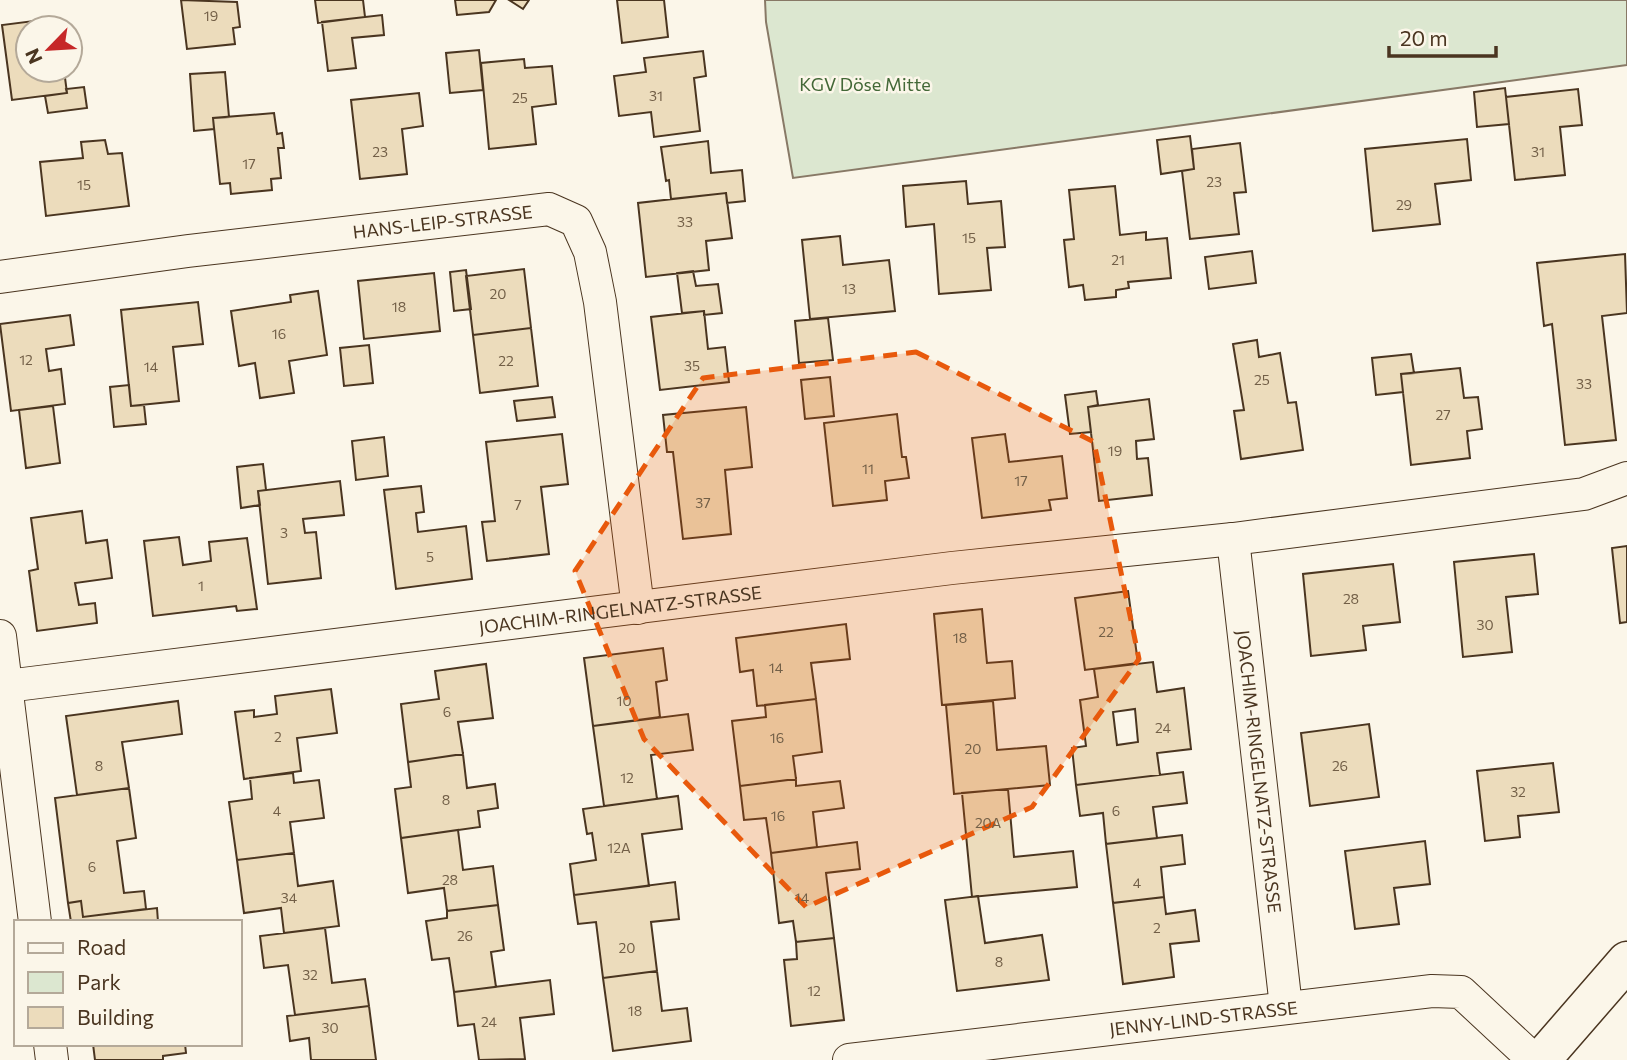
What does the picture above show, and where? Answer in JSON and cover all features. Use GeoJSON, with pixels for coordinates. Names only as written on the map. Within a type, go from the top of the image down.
{"type":"FeatureCollection","features":[{"type":"Feature","properties":{"kind":"street","name":"HANS-LEIP-STRASSE"},"geometry":{"type":"LineString","coordinates":[[0,276],[549,209],[576,221],[590,253],[600,302],[638,608]]}},
{"type":"Feature","properties":{"kind":"street","name":"JOACHIM-RINGELNATZ-STRASSE"},"geometry":{"type":"LineString","coordinates":[[6,687],[1054,556],[1233,539],[1584,494],[1627,478]]}},
{"type":"Feature","properties":{"kind":"street","name":"JOACHIM-RINGELNATZ-STRASSE"},"geometry":{"type":"LineString","coordinates":[[1233,539],[1286,1007]]}},
{"type":"Feature","properties":{"kind":"street"},"geometry":{"type":"LineString","coordinates":[[0,636],[35,920]]}},
{"type":"Feature","properties":{"kind":"street"},"geometry":{"type":"LineString","coordinates":[[1541,1060],[1627,961]]}},
{"type":"Feature","properties":{"kind":"street","name":"JENNY-LIND-STRASSE"},"geometry":{"type":"LineString","coordinates":[[849,1060],[1432,991],[1461,992],[1534,1060]]}},
{"type":"Feature","properties":{"kind":"highlighted area"},"geometry":{"type":"Polygon","coordinates":[[[916,352],[1094,442],[1139,659],[1032,807],[806,907],[644,739],[575,571],[703,378],[916,352]]]}},
{"type":"Feature","properties":{"kind":"green space","name":"KGV Döse Mitte"},"geometry":{"type":"Polygon","coordinates":[[[765,0],[1627,0],[1627,65],[793,178],[766,22],[765,0]]]}},
{"type":"Feature","properties":{"kind":"building"},"geometry":{"type":"Polygon","coordinates":[[[181,0],[237,2],[240,27],[233,28],[235,44],[187,49],[181,0]]]}},
{"type":"Feature","properties":{"kind":"building"},"geometry":{"type":"Polygon","coordinates":[[[315,0],[363,0],[365,17],[318,23],[315,0]]]}},
{"type":"Feature","properties":{"kind":"building"},"geometry":{"type":"Polygon","coordinates":[[[455,0],[496,0],[489,12],[457,15],[455,0]]]}},
{"type":"Feature","properties":{"kind":"building"},"geometry":{"type":"Polygon","coordinates":[[[509,0],[529,0],[523,9],[509,0]]]}},
{"type":"Feature","properties":{"kind":"building"},"geometry":{"type":"Polygon","coordinates":[[[617,0],[664,0],[668,37],[622,43],[617,0]]]}},
{"type":"Feature","properties":{"kind":"building"},"geometry":{"type":"Polygon","coordinates":[[[382,15],[384,35],[352,38],[356,68],[328,71],[322,22],[382,15]]]}},
{"type":"Feature","properties":{"kind":"building"},"geometry":{"type":"Polygon","coordinates":[[[14,23],[14,84],[66,84],[67,93],[12,100],[2,25],[14,23]]]}},
{"type":"Feature","properties":{"kind":"building"},"geometry":{"type":"Polygon","coordinates":[[[479,50],[483,90],[450,93],[446,53],[479,50]]]}},
{"type":"Feature","properties":{"kind":"building"},"geometry":{"type":"Polygon","coordinates":[[[703,51],[706,76],[694,78],[700,131],[654,137],[651,112],[619,116],[614,76],[646,72],[644,58],[703,51]]]}},
{"type":"Feature","properties":{"kind":"building"},"geometry":{"type":"Polygon","coordinates":[[[524,59],[525,68],[552,66],[556,104],[532,107],[536,144],[489,149],[481,63],[524,59]]]}},
{"type":"Feature","properties":{"kind":"building"},"geometry":{"type":"Polygon","coordinates":[[[225,72],[229,117],[213,118],[214,129],[194,131],[190,74],[225,72]]]}},
{"type":"Feature","properties":{"kind":"building"},"geometry":{"type":"Polygon","coordinates":[[[84,87],[87,108],[48,113],[45,96],[84,87]]]}},
{"type":"Feature","properties":{"kind":"building"},"geometry":{"type":"Polygon","coordinates":[[[1505,88],[1509,124],[1477,127],[1474,92],[1505,88]]]}},
{"type":"Feature","properties":{"kind":"building"},"geometry":{"type":"Polygon","coordinates":[[[1578,89],[1582,125],[1560,127],[1565,175],[1515,180],[1506,97],[1578,89]]]}},
{"type":"Feature","properties":{"kind":"building"},"geometry":{"type":"Polygon","coordinates":[[[419,93],[423,126],[402,129],[407,174],[360,179],[351,100],[419,93]]]}},
{"type":"Feature","properties":{"kind":"building"},"geometry":{"type":"Polygon","coordinates":[[[274,113],[277,134],[282,133],[284,148],[278,148],[281,178],[271,179],[272,190],[231,194],[230,183],[220,184],[213,118],[274,113]]]}},
{"type":"Feature","properties":{"kind":"building"},"geometry":{"type":"Polygon","coordinates":[[[1190,136],[1194,169],[1161,174],[1157,140],[1190,136]]]}},
{"type":"Feature","properties":{"kind":"building"},"geometry":{"type":"Polygon","coordinates":[[[1467,139],[1471,180],[1435,184],[1440,224],[1373,231],[1365,149],[1467,139]]]}},
{"type":"Feature","properties":{"kind":"building"},"geometry":{"type":"Polygon","coordinates":[[[105,140],[108,154],[122,153],[129,206],[46,216],[40,162],[83,158],[81,142],[105,140]]]}},
{"type":"Feature","properties":{"kind":"building"},"geometry":{"type":"Polygon","coordinates":[[[708,141],[711,173],[742,170],[745,201],[727,203],[726,193],[671,199],[661,147],[708,141]]]}},
{"type":"Feature","properties":{"kind":"building"},"geometry":{"type":"Polygon","coordinates":[[[1240,143],[1246,192],[1234,193],[1239,234],[1190,239],[1182,171],[1194,169],[1192,149],[1240,143]]]}},
{"type":"Feature","properties":{"kind":"building"},"geometry":{"type":"Polygon","coordinates":[[[966,181],[968,204],[1001,201],[1005,247],[987,248],[991,290],[939,294],[934,224],[906,227],[903,186],[966,181]]]}},
{"type":"Feature","properties":{"kind":"building"},"geometry":{"type":"Polygon","coordinates":[[[1115,186],[1120,235],[1146,232],[1146,240],[1167,238],[1171,278],[1128,282],[1129,288],[1116,290],[1116,297],[1085,300],[1083,285],[1069,287],[1064,240],[1074,239],[1069,190],[1115,186]]]}},
{"type":"Feature","properties":{"kind":"building"},"geometry":{"type":"Polygon","coordinates":[[[726,193],[732,238],[706,241],[709,270],[646,277],[638,203],[726,193]]]}},
{"type":"Feature","properties":{"kind":"building"},"geometry":{"type":"Polygon","coordinates":[[[840,236],[843,265],[889,260],[895,311],[810,319],[802,240],[840,236]]]}},
{"type":"Feature","properties":{"kind":"building"},"geometry":{"type":"Polygon","coordinates":[[[1252,251],[1256,283],[1209,289],[1205,257],[1252,251]]]}},
{"type":"Feature","properties":{"kind":"building"},"geometry":{"type":"Polygon","coordinates":[[[1625,254],[1627,313],[1602,316],[1616,440],[1565,445],[1552,324],[1544,326],[1537,263],[1625,254]]]}},
{"type":"Feature","properties":{"kind":"building"},"geometry":{"type":"Polygon","coordinates":[[[524,269],[531,328],[473,335],[466,276],[524,269]]]}},
{"type":"Feature","properties":{"kind":"building"},"geometry":{"type":"Polygon","coordinates":[[[466,270],[471,309],[454,311],[450,272],[466,270]]]}},
{"type":"Feature","properties":{"kind":"building"},"geometry":{"type":"Polygon","coordinates":[[[693,271],[696,286],[718,284],[722,313],[682,313],[677,273],[693,271]]]}},
{"type":"Feature","properties":{"kind":"building"},"geometry":{"type":"Polygon","coordinates":[[[434,273],[440,331],[364,339],[358,281],[434,273]]]}},
{"type":"Feature","properties":{"kind":"building"},"geometry":{"type":"Polygon","coordinates":[[[318,291],[327,355],[289,361],[294,393],[260,398],[255,363],[239,366],[231,311],[291,302],[290,295],[318,291]]]}},
{"type":"Feature","properties":{"kind":"building"},"geometry":{"type":"Polygon","coordinates":[[[198,302],[203,344],[173,347],[179,401],[131,406],[121,310],[198,302]]]}},
{"type":"Feature","properties":{"kind":"building"},"geometry":{"type":"Polygon","coordinates":[[[704,311],[708,349],[725,347],[729,382],[660,390],[651,317],[704,311]]]}},
{"type":"Feature","properties":{"kind":"building"},"geometry":{"type":"Polygon","coordinates":[[[70,315],[74,345],[46,349],[49,371],[61,369],[65,404],[11,411],[0,324],[70,315]]]}},
{"type":"Feature","properties":{"kind":"building"},"geometry":{"type":"Polygon","coordinates":[[[828,318],[833,360],[799,363],[795,321],[828,318]]]}},
{"type":"Feature","properties":{"kind":"building"},"geometry":{"type":"Polygon","coordinates":[[[531,328],[538,386],[480,393],[473,335],[531,328]]]}},
{"type":"Feature","properties":{"kind":"building"},"geometry":{"type":"Polygon","coordinates":[[[1257,340],[1259,357],[1280,353],[1288,403],[1296,402],[1303,450],[1241,459],[1234,411],[1244,410],[1233,344],[1257,340]]]}},
{"type":"Feature","properties":{"kind":"building"},"geometry":{"type":"Polygon","coordinates":[[[369,345],[373,383],[344,386],[340,348],[369,345]]]}},
{"type":"Feature","properties":{"kind":"building"},"geometry":{"type":"Polygon","coordinates":[[[1411,354],[1414,373],[1401,374],[1403,392],[1376,395],[1372,358],[1411,354]]]}},
{"type":"Feature","properties":{"kind":"building"},"geometry":{"type":"Polygon","coordinates":[[[1460,368],[1464,398],[1478,397],[1482,429],[1467,431],[1470,458],[1411,465],[1401,374],[1460,368]]]}},
{"type":"Feature","properties":{"kind":"building"},"geometry":{"type":"Polygon","coordinates":[[[830,377],[834,416],[805,419],[801,380],[830,377]]]}},
{"type":"Feature","properties":{"kind":"building"},"geometry":{"type":"Polygon","coordinates":[[[129,385],[131,406],[144,405],[146,424],[114,427],[110,387],[129,385]]]}},
{"type":"Feature","properties":{"kind":"building"},"geometry":{"type":"Polygon","coordinates":[[[1096,391],[1098,405],[1088,407],[1091,432],[1070,434],[1065,395],[1096,391]]]}},
{"type":"Feature","properties":{"kind":"building"},"geometry":{"type":"Polygon","coordinates":[[[552,397],[555,417],[517,421],[514,401],[552,397]]]}},
{"type":"Feature","properties":{"kind":"building"},"geometry":{"type":"Polygon","coordinates":[[[1149,399],[1154,439],[1136,441],[1137,459],[1148,458],[1152,495],[1099,501],[1088,407],[1149,399]]]}},
{"type":"Feature","properties":{"kind":"building"},"geometry":{"type":"Polygon","coordinates":[[[53,406],[60,463],[26,468],[19,410],[53,406]]]}},
{"type":"Feature","properties":{"kind":"building"},"geometry":{"type":"Polygon","coordinates":[[[746,407],[752,467],[725,470],[731,534],[683,539],[673,452],[667,452],[663,415],[746,407]]]}},
{"type":"Feature","properties":{"kind":"building"},"geometry":{"type":"Polygon","coordinates":[[[897,414],[902,457],[906,457],[909,478],[885,481],[887,500],[833,506],[824,423],[897,414]]]}},
{"type":"Feature","properties":{"kind":"building"},"geometry":{"type":"Polygon","coordinates":[[[562,434],[568,484],[541,487],[549,554],[487,561],[482,522],[495,521],[486,442],[562,434]]]}},
{"type":"Feature","properties":{"kind":"building"},"geometry":{"type":"Polygon","coordinates":[[[1005,434],[1009,462],[1062,456],[1067,498],[1049,500],[1051,510],[982,518],[972,438],[1005,434]]]}},
{"type":"Feature","properties":{"kind":"building"},"geometry":{"type":"Polygon","coordinates":[[[384,437],[388,476],[356,480],[352,441],[384,437]]]}},
{"type":"Feature","properties":{"kind":"building"},"geometry":{"type":"Polygon","coordinates":[[[263,464],[266,490],[258,491],[260,505],[241,508],[237,467],[263,464]]]}},
{"type":"Feature","properties":{"kind":"building"},"geometry":{"type":"Polygon","coordinates":[[[340,481],[344,515],[303,519],[305,533],[316,532],[321,578],[268,584],[258,491],[340,481]]]}},
{"type":"Feature","properties":{"kind":"building"},"geometry":{"type":"Polygon","coordinates":[[[421,486],[424,512],[416,513],[418,532],[466,526],[472,579],[396,589],[384,490],[421,486]]]}},
{"type":"Feature","properties":{"kind":"building"},"geometry":{"type":"Polygon","coordinates":[[[82,511],[86,543],[107,540],[112,578],[75,583],[79,605],[95,603],[97,623],[37,631],[29,571],[38,569],[31,518],[82,511]]]}},
{"type":"Feature","properties":{"kind":"building"},"geometry":{"type":"Polygon","coordinates":[[[179,537],[183,565],[211,561],[209,542],[247,538],[257,609],[237,611],[236,606],[153,616],[144,541],[179,537]]]}},
{"type":"Feature","properties":{"kind":"building"},"geometry":{"type":"Polygon","coordinates":[[[1627,546],[1627,622],[1620,623],[1612,548],[1627,546]]]}},
{"type":"Feature","properties":{"kind":"building"},"geometry":{"type":"Polygon","coordinates":[[[1534,554],[1538,594],[1506,597],[1512,652],[1463,657],[1454,562],[1534,554]]]}},
{"type":"Feature","properties":{"kind":"building"},"geometry":{"type":"Polygon","coordinates":[[[1393,564],[1400,622],[1363,626],[1366,650],[1311,656],[1303,574],[1393,564]]]}},
{"type":"Feature","properties":{"kind":"building"},"geometry":{"type":"Polygon","coordinates":[[[1128,591],[1138,663],[1085,670],[1075,598],[1128,591]]]}},
{"type":"Feature","properties":{"kind":"building"},"geometry":{"type":"Polygon","coordinates":[[[982,609],[987,663],[1012,661],[1015,698],[942,705],[934,614],[982,609]]]}},
{"type":"Feature","properties":{"kind":"building"},"geometry":{"type":"Polygon","coordinates":[[[846,624],[850,659],[811,663],[816,699],[757,706],[753,670],[740,672],[736,638],[846,624]]]}},
{"type":"Feature","properties":{"kind":"building"},"geometry":{"type":"Polygon","coordinates":[[[663,648],[667,680],[656,682],[660,717],[593,726],[584,658],[663,648]]]}},
{"type":"Feature","properties":{"kind":"building"},"geometry":{"type":"Polygon","coordinates":[[[1153,662],[1157,692],[1184,688],[1191,749],[1157,753],[1160,775],[1076,785],[1072,748],[1086,746],[1080,700],[1098,697],[1094,669],[1153,662]],[[1135,709],[1113,712],[1117,745],[1138,742],[1135,709]]]}},
{"type":"Feature","properties":{"kind":"building"},"geometry":{"type":"Polygon","coordinates":[[[486,664],[493,718],[458,722],[463,754],[408,762],[401,704],[439,699],[435,671],[486,664]]]}},
{"type":"Feature","properties":{"kind":"building"},"geometry":{"type":"Polygon","coordinates":[[[331,689],[337,733],[297,738],[301,771],[244,779],[235,712],[254,710],[254,717],[277,714],[275,696],[331,689]]]}},
{"type":"Feature","properties":{"kind":"building"},"geometry":{"type":"Polygon","coordinates":[[[816,699],[822,752],[793,756],[796,779],[740,786],[732,721],[766,717],[765,705],[816,699]]]}},
{"type":"Feature","properties":{"kind":"building"},"geometry":{"type":"Polygon","coordinates":[[[178,701],[182,734],[122,742],[129,788],[77,795],[66,716],[178,701]]]}},
{"type":"Feature","properties":{"kind":"building"},"geometry":{"type":"Polygon","coordinates":[[[993,701],[997,750],[1046,746],[1050,785],[954,794],[946,705],[993,701]]]}},
{"type":"Feature","properties":{"kind":"building"},"geometry":{"type":"Polygon","coordinates":[[[688,714],[693,750],[651,755],[657,799],[604,806],[593,726],[688,714]]]}},
{"type":"Feature","properties":{"kind":"building"},"geometry":{"type":"Polygon","coordinates":[[[1369,724],[1379,797],[1310,806],[1301,733],[1369,724]]]}},
{"type":"Feature","properties":{"kind":"building"},"geometry":{"type":"Polygon","coordinates":[[[463,754],[467,788],[495,784],[498,808],[478,811],[480,827],[401,838],[395,789],[411,787],[408,762],[463,754]]]}},
{"type":"Feature","properties":{"kind":"building"},"geometry":{"type":"Polygon","coordinates":[[[1553,763],[1559,812],[1518,816],[1520,837],[1485,841],[1477,771],[1553,763]]]}},
{"type":"Feature","properties":{"kind":"building"},"geometry":{"type":"Polygon","coordinates":[[[1183,772],[1187,803],[1153,807],[1157,838],[1106,844],[1103,813],[1080,816],[1076,785],[1183,772]]]}},
{"type":"Feature","properties":{"kind":"building"},"geometry":{"type":"Polygon","coordinates":[[[293,773],[294,783],[319,780],[324,818],[290,822],[294,853],[237,860],[229,802],[252,799],[250,778],[293,773]]]}},
{"type":"Feature","properties":{"kind":"building"},"geometry":{"type":"Polygon","coordinates":[[[796,779],[796,786],[840,781],[844,808],[813,812],[817,847],[771,853],[766,818],[744,820],[740,786],[796,779]]]}},
{"type":"Feature","properties":{"kind":"building"},"geometry":{"type":"Polygon","coordinates":[[[129,788],[136,838],[117,841],[124,893],[144,891],[146,909],[83,917],[81,901],[68,903],[55,798],[129,788]]]}},
{"type":"Feature","properties":{"kind":"building"},"geometry":{"type":"Polygon","coordinates":[[[1008,789],[1014,857],[1073,851],[1077,887],[972,897],[962,793],[1008,789]]]}},
{"type":"Feature","properties":{"kind":"building"},"geometry":{"type":"Polygon","coordinates":[[[678,796],[682,829],[642,834],[649,886],[574,895],[570,864],[596,860],[592,833],[587,834],[583,809],[678,796]]]}},
{"type":"Feature","properties":{"kind":"building"},"geometry":{"type":"Polygon","coordinates":[[[458,830],[463,870],[493,866],[498,905],[447,911],[444,888],[408,893],[401,838],[458,830]]]}},
{"type":"Feature","properties":{"kind":"building"},"geometry":{"type":"Polygon","coordinates":[[[1182,835],[1185,864],[1161,867],[1164,897],[1113,903],[1106,844],[1182,835]]]}},
{"type":"Feature","properties":{"kind":"building"},"geometry":{"type":"Polygon","coordinates":[[[1425,841],[1430,884],[1394,888],[1399,924],[1355,929],[1345,851],[1425,841]]]}},
{"type":"Feature","properties":{"kind":"building"},"geometry":{"type":"Polygon","coordinates":[[[857,842],[860,869],[826,873],[834,938],[796,942],[793,921],[779,923],[771,853],[857,842]]]}},
{"type":"Feature","properties":{"kind":"building"},"geometry":{"type":"Polygon","coordinates":[[[294,853],[298,886],[333,881],[339,926],[284,933],[281,908],[244,913],[237,860],[294,853]]]}},
{"type":"Feature","properties":{"kind":"building"},"geometry":{"type":"Polygon","coordinates":[[[675,882],[679,919],[651,922],[657,971],[603,978],[596,922],[578,924],[574,895],[675,882]]]}},
{"type":"Feature","properties":{"kind":"building"},"geometry":{"type":"Polygon","coordinates":[[[978,896],[985,943],[1042,935],[1049,980],[957,991],[945,900],[978,896]]]}},
{"type":"Feature","properties":{"kind":"building"},"geometry":{"type":"Polygon","coordinates":[[[1164,897],[1166,914],[1195,910],[1199,941],[1170,944],[1174,977],[1123,984],[1113,903],[1164,897]]]}},
{"type":"Feature","properties":{"kind":"building"},"geometry":{"type":"Polygon","coordinates":[[[81,901],[83,917],[157,908],[158,920],[71,920],[68,903],[81,901]]]}},
{"type":"Feature","properties":{"kind":"building"},"geometry":{"type":"Polygon","coordinates":[[[498,905],[504,950],[491,952],[496,987],[454,992],[449,958],[432,960],[426,921],[447,918],[447,911],[498,905]]]}},
{"type":"Feature","properties":{"kind":"building"},"geometry":{"type":"Polygon","coordinates":[[[325,928],[332,983],[365,979],[369,1006],[295,1015],[288,965],[264,968],[260,936],[325,928]]]}},
{"type":"Feature","properties":{"kind":"building"},"geometry":{"type":"Polygon","coordinates":[[[834,938],[844,1020],[791,1026],[784,960],[797,959],[796,942],[834,938]]]}},
{"type":"Feature","properties":{"kind":"building"},"geometry":{"type":"Polygon","coordinates":[[[657,971],[662,1011],[687,1008],[691,1041],[613,1051],[603,978],[657,971]]]}},
{"type":"Feature","properties":{"kind":"building"},"geometry":{"type":"Polygon","coordinates":[[[550,980],[554,1014],[520,1018],[525,1059],[479,1060],[474,1024],[458,1026],[454,992],[550,980]]]}},
{"type":"Feature","properties":{"kind":"building"},"geometry":{"type":"Polygon","coordinates":[[[369,1006],[376,1060],[311,1060],[309,1038],[290,1041],[287,1016],[369,1006]]]}},
{"type":"Feature","properties":{"kind":"building"},"geometry":{"type":"Polygon","coordinates":[[[93,1046],[185,1046],[186,1053],[163,1056],[163,1060],[95,1060],[93,1046]]]}}]}
